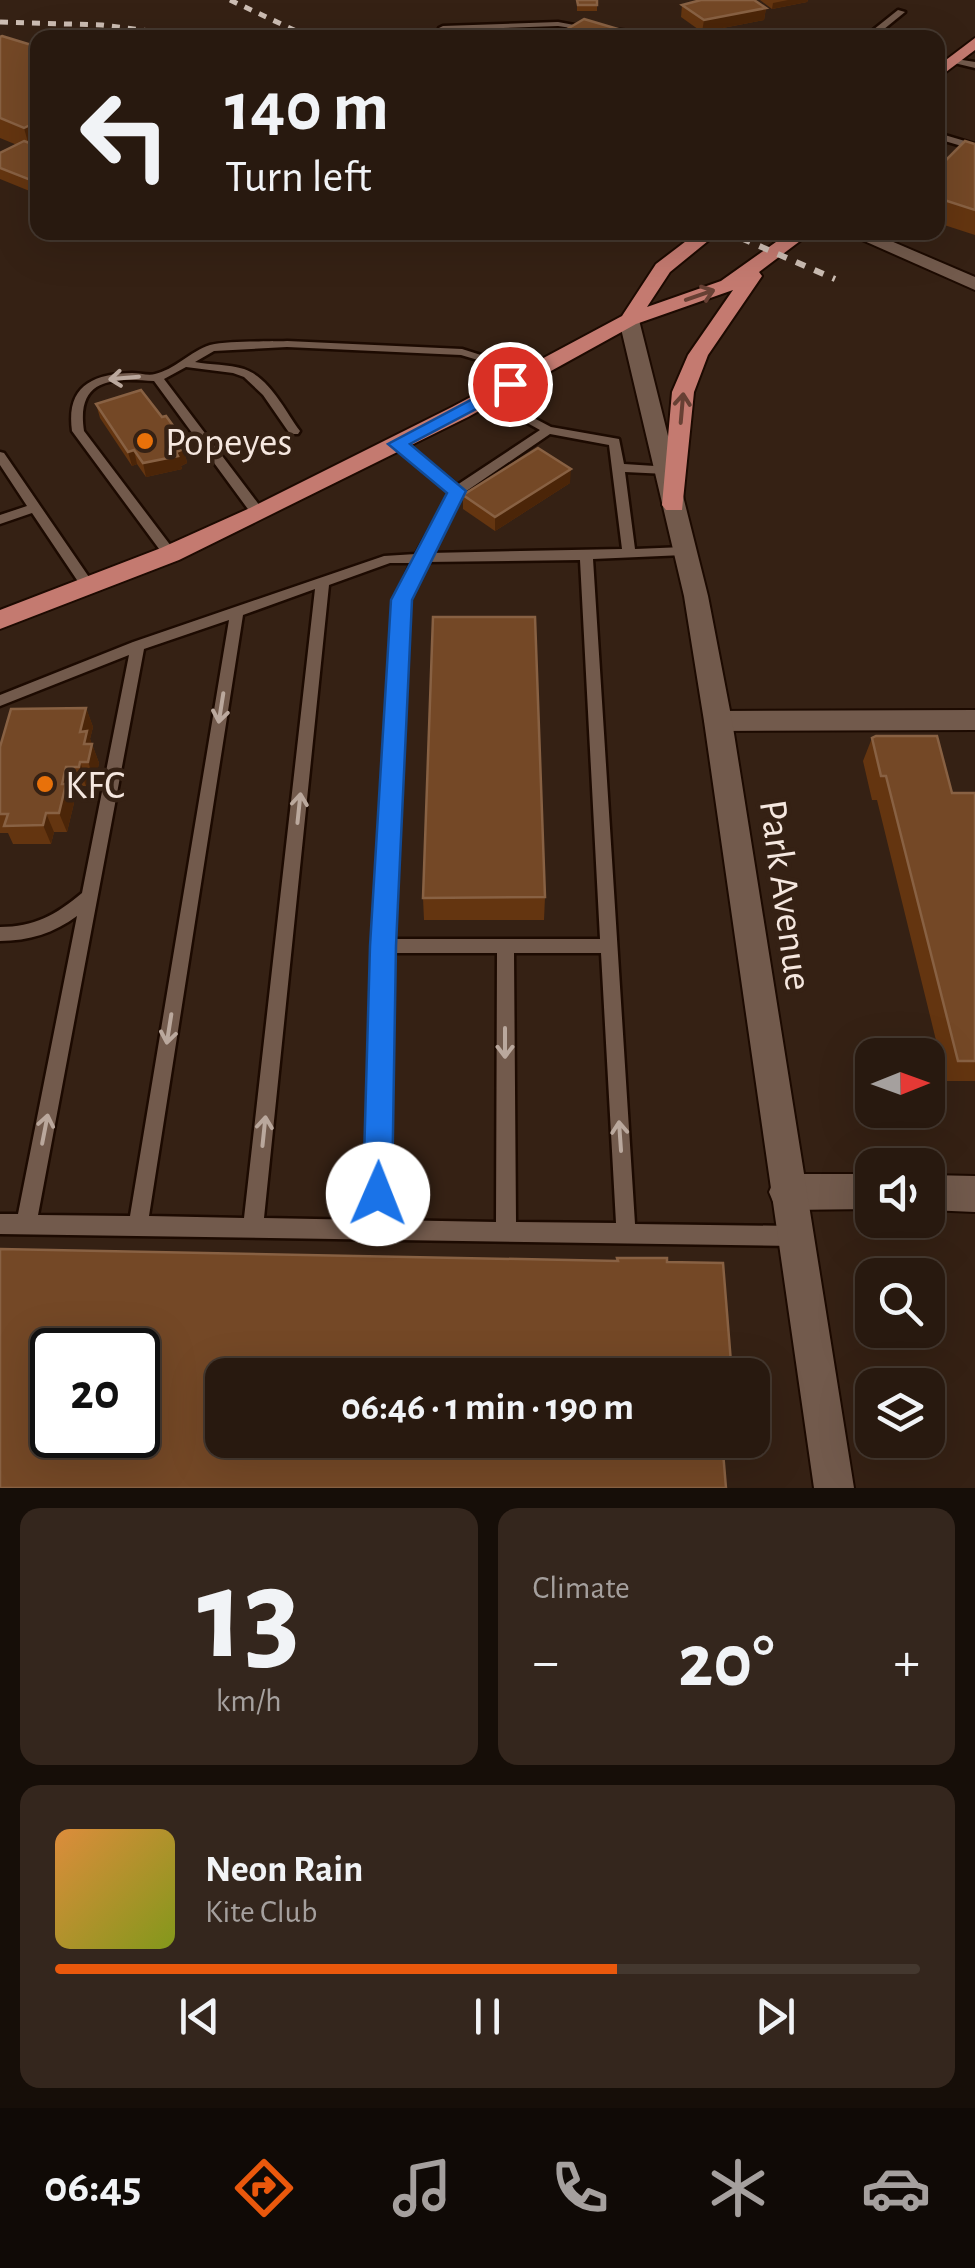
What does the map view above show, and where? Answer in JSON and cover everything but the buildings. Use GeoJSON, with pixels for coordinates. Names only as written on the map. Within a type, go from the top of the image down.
{"type":"FeatureCollection","features":[{"type":"Feature","properties":{"kind":"main road"},"geometry":{"type":"LineString","coordinates":[[945,66],[975,42]]}},
{"type":"Feature","properties":{"kind":"main road"},"geometry":{"type":"LineString","coordinates":[[629,320],[663,268],[700,240]]}},
{"type":"Feature","properties":{"kind":"main road"},"geometry":{"type":"LineString","coordinates":[[0,620],[170,554],[258,513],[398,444],[629,320],[728,285],[792,240]]}},
{"type":"Feature","properties":{"kind":"main road"},"geometry":{"type":"LineString","coordinates":[[872,240],[975,284]]}},
{"type":"Feature","properties":{"kind":"main road"},"geometry":{"type":"LineString","coordinates":[[674,505],[683,392],[698,355],[765,259]]}},
{"type":"Feature","properties":{"kind":"main road","name":"Park Avenue"},"geometry":{"type":"LineString","coordinates":[[629,320],[674,505],[718,720],[834,1488]]}},
{"type":"Feature","properties":{"kind":"main road"},"geometry":{"type":"LineString","coordinates":[[718,720],[975,720]]}},
{"type":"Feature","properties":{"kind":"main road"},"geometry":{"type":"LineString","coordinates":[[787,1192],[855,1192]]}},
{"type":"Feature","properties":{"kind":"main road"},"geometry":{"type":"LineString","coordinates":[[945,1193],[975,1194]]}},
{"type":"Feature","properties":{"kind":"lane"},"geometry":{"type":"LineString","coordinates":[[878,30],[902,12]]}},
{"type":"Feature","properties":{"kind":"lane"},"geometry":{"type":"LineString","coordinates":[[443,28],[558,24],[611,30]]}},
{"type":"Feature","properties":{"kind":"lane"},"geometry":{"type":"LineString","coordinates":[[952,60],[975,66]]}},
{"type":"Feature","properties":{"kind":"lane"},"geometry":{"type":"LineString","coordinates":[[945,138],[975,146]]}},
{"type":"Feature","properties":{"kind":"lane"},"geometry":{"type":"LineString","coordinates":[[170,554],[78,431],[76,398],[88,387],[132,376],[158,378],[212,348],[369,346],[462,352],[532,372]]}},
{"type":"Feature","properties":{"kind":"lane"},"geometry":{"type":"LineString","coordinates":[[186,362],[203,370],[250,376],[294,431]]}},
{"type":"Feature","properties":{"kind":"lane"},"geometry":{"type":"LineString","coordinates":[[158,378],[258,513]]}},
{"type":"Feature","properties":{"kind":"lane"},"geometry":{"type":"LineString","coordinates":[[488,397],[548,430],[615,442],[629,553]]}},
{"type":"Feature","properties":{"kind":"lane"},"geometry":{"type":"LineString","coordinates":[[377,1230],[383,946],[401,600],[457,491],[548,430]]}},
{"type":"Feature","properties":{"kind":"lane"},"geometry":{"type":"LineString","coordinates":[[398,444],[457,491]]}},
{"type":"Feature","properties":{"kind":"lane"},"geometry":{"type":"LineString","coordinates":[[0,456],[88,586]]}},
{"type":"Feature","properties":{"kind":"lane"},"geometry":{"type":"LineString","coordinates":[[618,468],[666,470]]}},
{"type":"Feature","properties":{"kind":"lane"},"geometry":{"type":"LineString","coordinates":[[0,520],[33,508]]}},
{"type":"Feature","properties":{"kind":"lane"},"geometry":{"type":"LineString","coordinates":[[0,701],[138,646],[390,560],[684,550]]}},
{"type":"Feature","properties":{"kind":"lane"},"geometry":{"type":"LineString","coordinates":[[586,555],[626,1233]]}},
{"type":"Feature","properties":{"kind":"lane"},"geometry":{"type":"LineString","coordinates":[[253,1228],[323,582]]}},
{"type":"Feature","properties":{"kind":"lane"},"geometry":{"type":"LineString","coordinates":[[138,1226],[236,612]]}},
{"type":"Feature","properties":{"kind":"lane"},"geometry":{"type":"LineString","coordinates":[[26,1225],[138,646]]}},
{"type":"Feature","properties":{"kind":"lane"},"geometry":{"type":"LineString","coordinates":[[0,934],[42,930],[64,919],[89,897]]}},
{"type":"Feature","properties":{"kind":"lane"},"geometry":{"type":"LineString","coordinates":[[505,945],[506,1232]]}},
{"type":"Feature","properties":{"kind":"lane"},"geometry":{"type":"LineString","coordinates":[[383,946],[608,946]]}},
{"type":"Feature","properties":{"kind":"lane"},"geometry":{"type":"LineString","coordinates":[[0,1224],[793,1236]]}},
{"type":"Feature","properties":{"kind":"railway"},"geometry":{"type":"LineString","coordinates":[[230,0],[294,30]]}},
{"type":"Feature","properties":{"kind":"railway"},"geometry":{"type":"LineString","coordinates":[[0,22],[142,30]]}},
{"type":"Feature","properties":{"kind":"railway"},"geometry":{"type":"LineString","coordinates":[[746,240],[835,279]]}},
{"type":"Feature","properties":{"kind":"place","name":"Popeyes"},"geometry":{"type":"Point","coordinates":[145,441]}},
{"type":"Feature","properties":{"kind":"place","name":"KFC"},"geometry":{"type":"Point","coordinates":[45,784]}},
{"type":"Feature","properties":{"kind":"route"},"geometry":{"type":"LineString","coordinates":[[378,1194],[383,946],[401,600],[457,491],[398,444],[510,384]]}}]}
